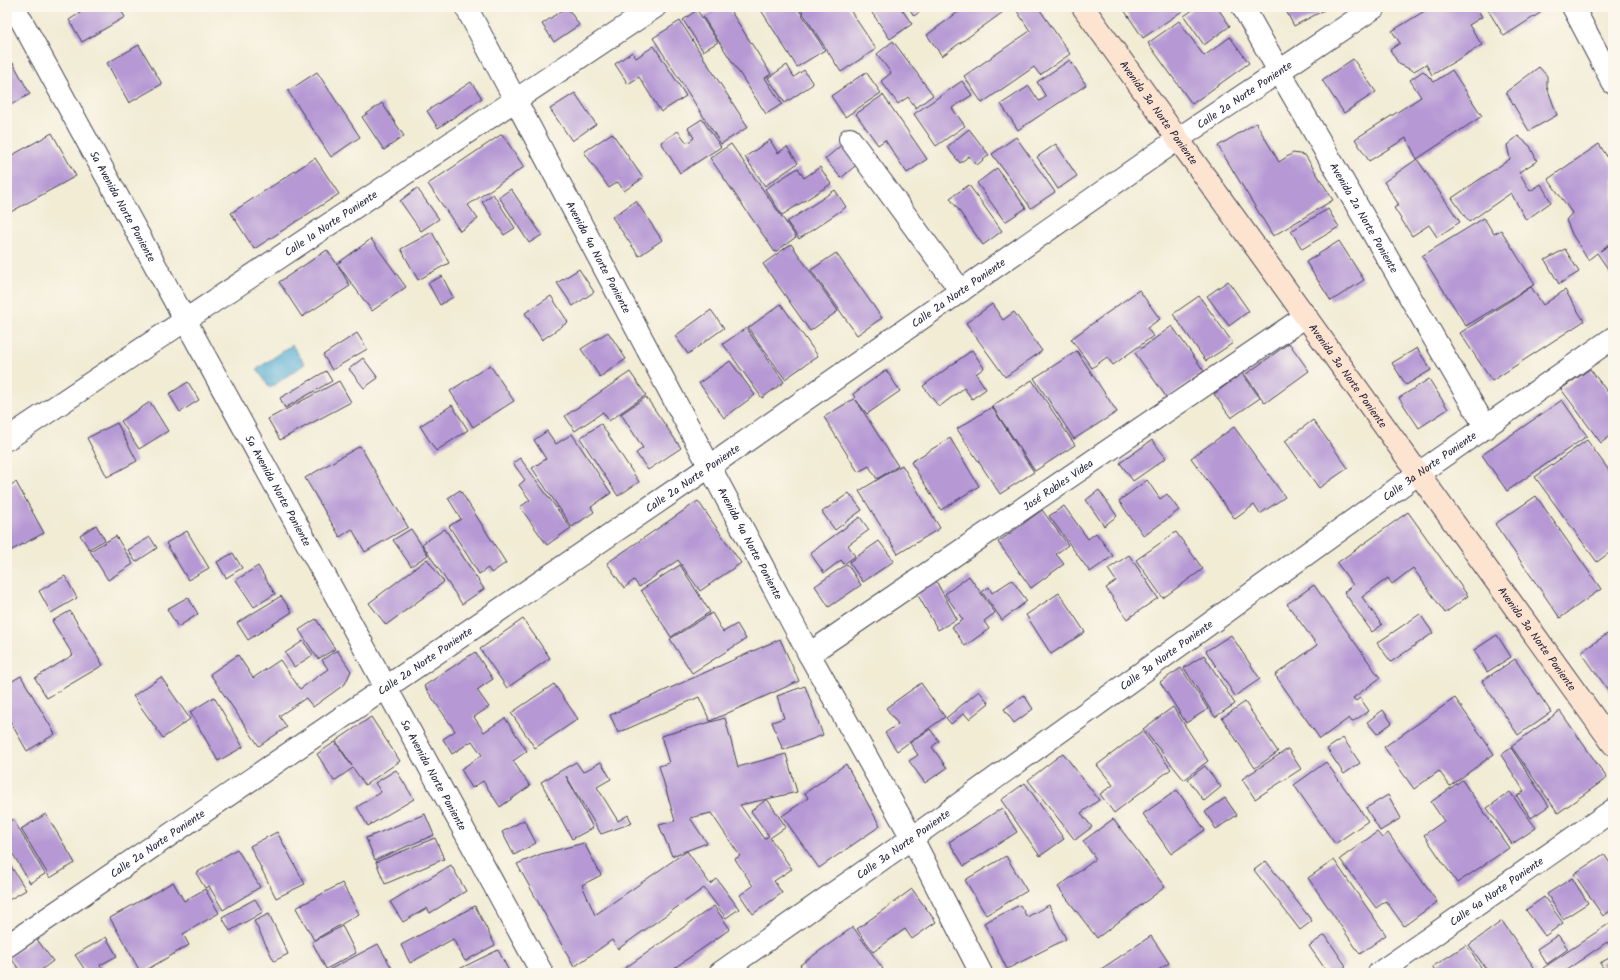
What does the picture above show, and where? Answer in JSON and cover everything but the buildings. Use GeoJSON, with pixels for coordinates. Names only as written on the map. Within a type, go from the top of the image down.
{"type":"FeatureCollection","features":[{"type":"Feature","properties":{"kind":"main road","name":"Avenida 3a Norte Poniente"},"geometry":{"type":"LineString","coordinates":[[1083,7],[1613,744]]}},
{"type":"Feature","properties":{"kind":"street","name":"5a Avenida Norte Poniente"},"geometry":{"type":"LineString","coordinates":[[14,7],[542,973]]}},
{"type":"Feature","properties":{"kind":"street","name":"Avenida 4a Norte Poniente"},"geometry":{"type":"LineString","coordinates":[[466,7],[809,654],[912,838],[981,973]]}},
{"type":"Feature","properties":{"kind":"street","name":"Calle 1a Norte Poniente"},"geometry":{"type":"LineString","coordinates":[[7,439],[655,7]]}},
{"type":"Feature","properties":{"kind":"street","name":"Avenida 2a Norte Poniente"},"geometry":{"type":"LineString","coordinates":[[1243,7],[1486,428]]}},
{"type":"Feature","properties":{"kind":"street","name":"Calle 2a Norte Poniente"},"geometry":{"type":"LineString","coordinates":[[7,946],[709,467],[1178,139],[1375,7]]}},
{"type":"Feature","properties":{"kind":"street"},"geometry":{"type":"LineString","coordinates":[[1573,7],[1613,83]]}},
{"type":"Feature","properties":{"kind":"street"},"geometry":{"type":"LineString","coordinates":[[850,139],[961,291]]}},
{"type":"Feature","properties":{"kind":"street","name":"José Robles Videa"},"geometry":{"type":"LineString","coordinates":[[809,654],[1306,316]]}},
{"type":"Feature","properties":{"kind":"street","name":"Calle 3a Norte Poniente"},"geometry":{"type":"LineString","coordinates":[[720,973],[912,838],[1419,473],[1486,428],[1613,338]]}},
{"type":"Feature","properties":{"kind":"street","name":"Calle 4a Norte Poniente"},"geometry":{"type":"LineString","coordinates":[[1380,973],[1613,810]]}},
{"type":"Feature","properties":{"kind":"water"},"geometry":{"type":"Polygon","coordinates":[[[292,345],[305,364],[270,388],[257,369],[292,345]]]}}]}
